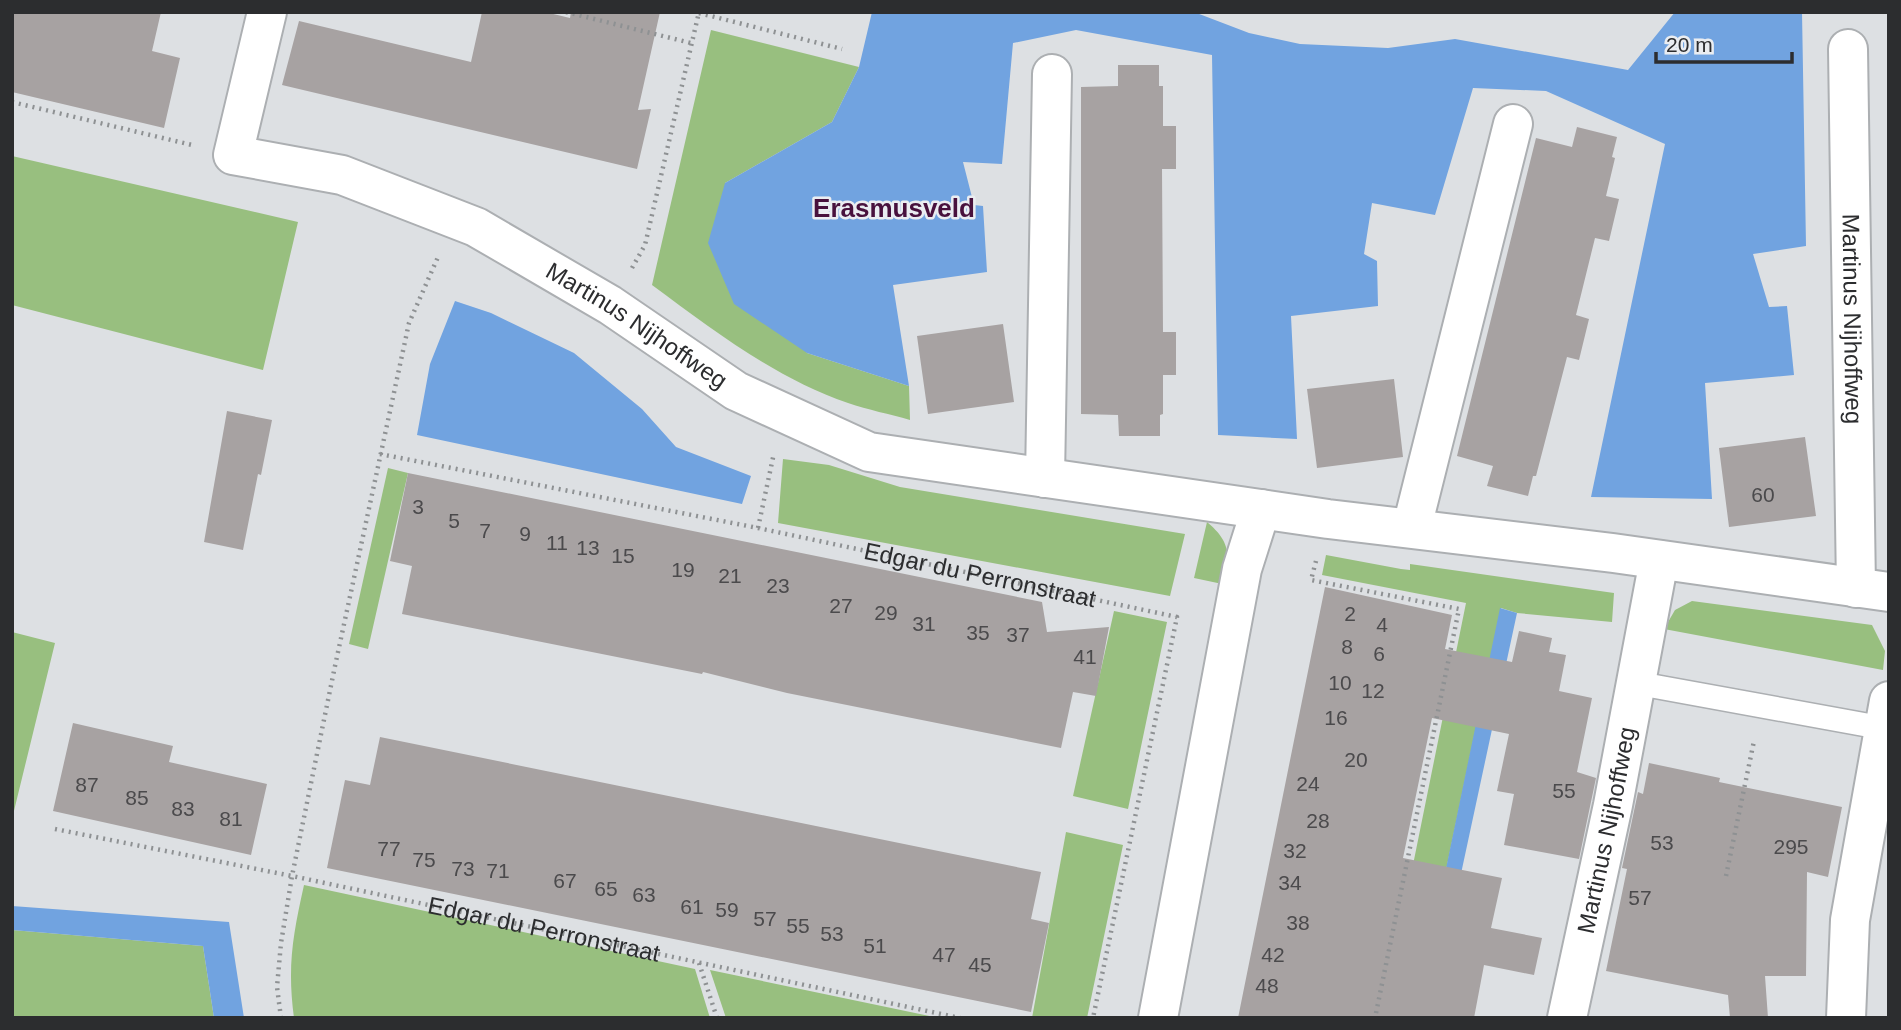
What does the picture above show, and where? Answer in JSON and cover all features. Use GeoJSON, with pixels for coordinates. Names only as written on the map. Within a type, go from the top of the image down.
{"type":"FeatureCollection","features":[{"type":"Feature","properties":{"kind":"street"},"geometry":{"type":"LineString","coordinates":[[233,155],[267,12]]}},
{"type":"Feature","properties":{"kind":"street","name":"Martinus Nijhoffweg"},"geometry":{"type":"LineString","coordinates":[[233,155],[342,175],[456,218],[610,305],[736,391],[869,453],[1328,519],[1412,527],[1872,590],[1849,48]]}},
{"type":"Feature","properties":{"kind":"street"},"geometry":{"type":"LineString","coordinates":[[1045,478],[1052,74]]}},
{"type":"Feature","properties":{"kind":"street"},"geometry":{"type":"LineString","coordinates":[[1412,527],[1513,124]]}},
{"type":"Feature","properties":{"kind":"street"},"geometry":{"type":"LineString","coordinates":[[1158,1018],[1242,569],[1261,509]]}},
{"type":"Feature","properties":{"kind":"street","name":"Martinus Nijhoffweg"},"geometry":{"type":"LineString","coordinates":[[1567,1018],[1613,805],[1659,560]]}},
{"type":"Feature","properties":{"kind":"street"},"geometry":{"type":"LineString","coordinates":[[1846,1018],[1850,920],[1886,714]]}},
{"type":"Feature","properties":{"kind":"lane"},"geometry":{"type":"LineString","coordinates":[[1636,683],[1762,706],[1886,714]]}},
{"type":"Feature","properties":{"kind":"path"},"geometry":{"type":"LineString","coordinates":[[566,12],[691,43]]}},
{"type":"Feature","properties":{"kind":"path"},"geometry":{"type":"LineString","coordinates":[[610,305],[645,245],[699,13],[842,49]]}},
{"type":"Feature","properties":{"kind":"path"},"geometry":{"type":"LineString","coordinates":[[12,102],[233,155]]}},
{"type":"Feature","properties":{"kind":"path"},"geometry":{"type":"LineString","coordinates":[[281,1018],[277,987],[292,876],[380,454],[409,323],[456,218]]}},
{"type":"Feature","properties":{"kind":"path"},"geometry":{"type":"LineString","coordinates":[[758,528],[783,413]]}},
{"type":"Feature","properties":{"kind":"path","name":"Edgar du Perronstraat"},"geometry":{"type":"LineString","coordinates":[[380,454],[758,528],[1177,617],[1093,1018]]}},
{"type":"Feature","properties":{"kind":"path"},"geometry":{"type":"LineString","coordinates":[[1328,519],[1311,580],[1459,609],[1375,1018]]}},
{"type":"Feature","properties":{"kind":"path"},"geometry":{"type":"LineString","coordinates":[[1726,876],[1762,706]]}},
{"type":"Feature","properties":{"kind":"path","name":"Edgar du Perronstraat"},"geometry":{"type":"LineString","coordinates":[[55,829],[292,876],[960,1018]]}},
{"type":"Feature","properties":{"kind":"path"},"geometry":{"type":"LineString","coordinates":[[699,963],[717,1018]]}},
{"type":"Feature","properties":{"kind":"green space"},"geometry":{"type":"Polygon","coordinates":[[[711,30],[859,67],[832,122],[725,183],[807,353],[909,386],[910,420],[863,408],[821,393],[770,367],[652,285],[711,30]]]}},
{"type":"Feature","properties":{"kind":"green space"},"geometry":{"type":"Polygon","coordinates":[[[12,156],[298,222],[263,370],[12,305],[12,156]]]}},
{"type":"Feature","properties":{"kind":"green space"},"geometry":{"type":"Polygon","coordinates":[[[783,459],[829,465],[900,487],[1185,534],[1170,596],[778,523],[783,459]]]}},
{"type":"Feature","properties":{"kind":"green space"},"geometry":{"type":"Polygon","coordinates":[[[388,468],[408,473],[368,649],[349,644],[388,468]]]}},
{"type":"Feature","properties":{"kind":"green space"},"geometry":{"type":"Polygon","coordinates":[[[1207,522],[1225,543],[1227,585],[1194,578],[1207,522]]]}},
{"type":"Feature","properties":{"kind":"green space"},"geometry":{"type":"Polygon","coordinates":[[[1326,555],[1401,569],[1410,570],[1410,564],[1614,593],[1612,622],[1517,613],[1501,608],[1415,1018],[1382,1018],[1466,603],[1322,575],[1326,555]]]}},
{"type":"Feature","properties":{"kind":"green space"},"geometry":{"type":"Polygon","coordinates":[[[1692,601],[1872,625],[1885,651],[1883,670],[1664,629],[1675,610],[1692,601]]]}},
{"type":"Feature","properties":{"kind":"green space"},"geometry":{"type":"Polygon","coordinates":[[[1114,611],[1167,622],[1128,809],[1073,796],[1114,611]]]}},
{"type":"Feature","properties":{"kind":"green space"},"geometry":{"type":"Polygon","coordinates":[[[12,632],[55,643],[12,819],[12,632]]]}},
{"type":"Feature","properties":{"kind":"green space"},"geometry":{"type":"Polygon","coordinates":[[[1066,832],[1123,845],[1087,1018],[1032,1018],[1066,832]]]}},
{"type":"Feature","properties":{"kind":"green space"},"geometry":{"type":"Polygon","coordinates":[[[304,885],[695,969],[710,1018],[294,1018],[292,951],[304,885]]]}},
{"type":"Feature","properties":{"kind":"green space"},"geometry":{"type":"Polygon","coordinates":[[[12,930],[203,946],[214,1018],[12,1018],[12,930]]]}},
{"type":"Feature","properties":{"kind":"green space"},"geometry":{"type":"Polygon","coordinates":[[[710,970],[939,1018],[726,1018],[710,970]]]}},
{"type":"Feature","properties":{"kind":"water"},"geometry":{"type":"Polygon","coordinates":[[[872,12],[1194,12],[1249,33],[1300,44],[1388,48],[1455,39],[1628,70],[1675,12],[1802,12],[1806,246],[1753,254],[1769,307],[1787,306],[1794,375],[1705,383],[1712,499],[1591,497],[1665,144],[1546,91],[1473,88],[1435,215],[1372,203],[1364,254],[1377,261],[1378,306],[1291,316],[1297,439],[1218,435],[1212,55],[1076,30],[1013,43],[1002,164],[963,162],[974,205],[983,206],[987,272],[893,285],[909,386],[807,353],[734,304],[708,243],[725,183],[832,122],[859,67],[872,12]]]}},
{"type":"Feature","properties":{"kind":"water"},"geometry":{"type":"Polygon","coordinates":[[[455,301],[491,313],[574,353],[642,409],[676,447],[751,476],[742,504],[417,435],[430,364],[455,301]]]}},
{"type":"Feature","properties":{"kind":"water"},"geometry":{"type":"Polygon","coordinates":[[[1500,608],[1517,613],[1430,1018],[1415,1018],[1500,608]]]}},
{"type":"Feature","properties":{"kind":"water"},"geometry":{"type":"Polygon","coordinates":[[[12,906],[229,922],[244,1018],[214,1018],[203,946],[12,930],[12,906]]]}},
{"type":"Feature","properties":{"kind":"building"},"geometry":{"type":"Polygon","coordinates":[[[12,12],[161,12],[152,51],[180,58],[164,128],[12,92],[12,12]]]}},
{"type":"Feature","properties":{"kind":"building"},"geometry":{"type":"Polygon","coordinates":[[[482,12],[545,12],[570,18],[571,12],[660,12],[638,110],[651,109],[637,169],[282,85],[299,21],[471,62],[482,12]]]}},
{"type":"Feature","properties":{"kind":"building"},"geometry":{"type":"Polygon","coordinates":[[[1118,65],[1159,65],[1159,86],[1163,86],[1163,126],[1176,126],[1176,169],[1162,169],[1163,332],[1176,332],[1176,375],[1163,375],[1160,436],[1119,436],[1118,415],[1081,414],[1081,87],[1118,86],[1118,65]]]}},
{"type":"Feature","properties":{"kind":"building"},"geometry":{"type":"Polygon","coordinates":[[[1577,127],[1617,137],[1606,196],[1619,199],[1609,241],[1595,238],[1576,315],[1589,319],[1579,360],[1567,357],[1536,476],[1533,476],[1528,496],[1487,486],[1493,466],[1457,456],[1536,138],[1572,147],[1577,127]]]}},
{"type":"Feature","properties":{"kind":"building"},"geometry":{"type":"Polygon","coordinates":[[[1003,324],[1014,402],[928,414],[917,336],[1003,324]]]}},
{"type":"Feature","properties":{"kind":"building"},"geometry":{"type":"Polygon","coordinates":[[[1394,379],[1403,457],[1317,468],[1307,389],[1394,379]]]}},
{"type":"Feature","properties":{"kind":"building"},"geometry":{"type":"Polygon","coordinates":[[[227,411],[272,420],[243,550],[204,542],[227,411]]]}},
{"type":"Feature","properties":{"kind":"building"},"geometry":{"type":"Polygon","coordinates":[[[1805,437],[1816,516],[1729,527],[1719,448],[1805,437]]]}},
{"type":"Feature","properties":{"kind":"building"},"geometry":{"type":"Polygon","coordinates":[[[408,473],[1042,602],[1047,632],[1109,627],[1096,696],[1073,692],[1061,748],[787,693],[703,672],[702,674],[402,614],[412,566],[390,561],[408,473]]]}},
{"type":"Feature","properties":{"kind":"building"},"geometry":{"type":"Polygon","coordinates":[[[1325,587],[1452,615],[1445,649],[1512,662],[1519,631],[1552,638],[1549,652],[1566,655],[1559,691],[1592,698],[1577,772],[1596,778],[1579,859],[1504,845],[1514,794],[1497,791],[1509,734],[1432,718],[1403,858],[1502,878],[1491,928],[1542,938],[1534,975],[1484,965],[1474,1018],[1238,1018],[1325,587]]]}},
{"type":"Feature","properties":{"kind":"building"},"geometry":{"type":"Polygon","coordinates":[[[73,723],[173,746],[169,762],[267,784],[251,855],[53,811],[73,723]]]}},
{"type":"Feature","properties":{"kind":"building"},"geometry":{"type":"Polygon","coordinates":[[[380,737],[1041,872],[1031,919],[1049,923],[1031,1012],[327,868],[345,780],[370,785],[380,737]]]}},
{"type":"Feature","properties":{"kind":"building"},"geometry":{"type":"Polygon","coordinates":[[[1649,763],[1720,778],[1719,782],[1842,807],[1828,877],[1807,872],[1806,976],[1765,976],[1768,1018],[1730,1018],[1728,995],[1606,971],[1627,869],[1622,868],[1638,792],[1643,794],[1649,763]]]}},
{"type":"Feature","properties":{"kind":"district","name":"Erasmusveld"},"geometry":{"type":"Point","coordinates":[894,208]}}]}
